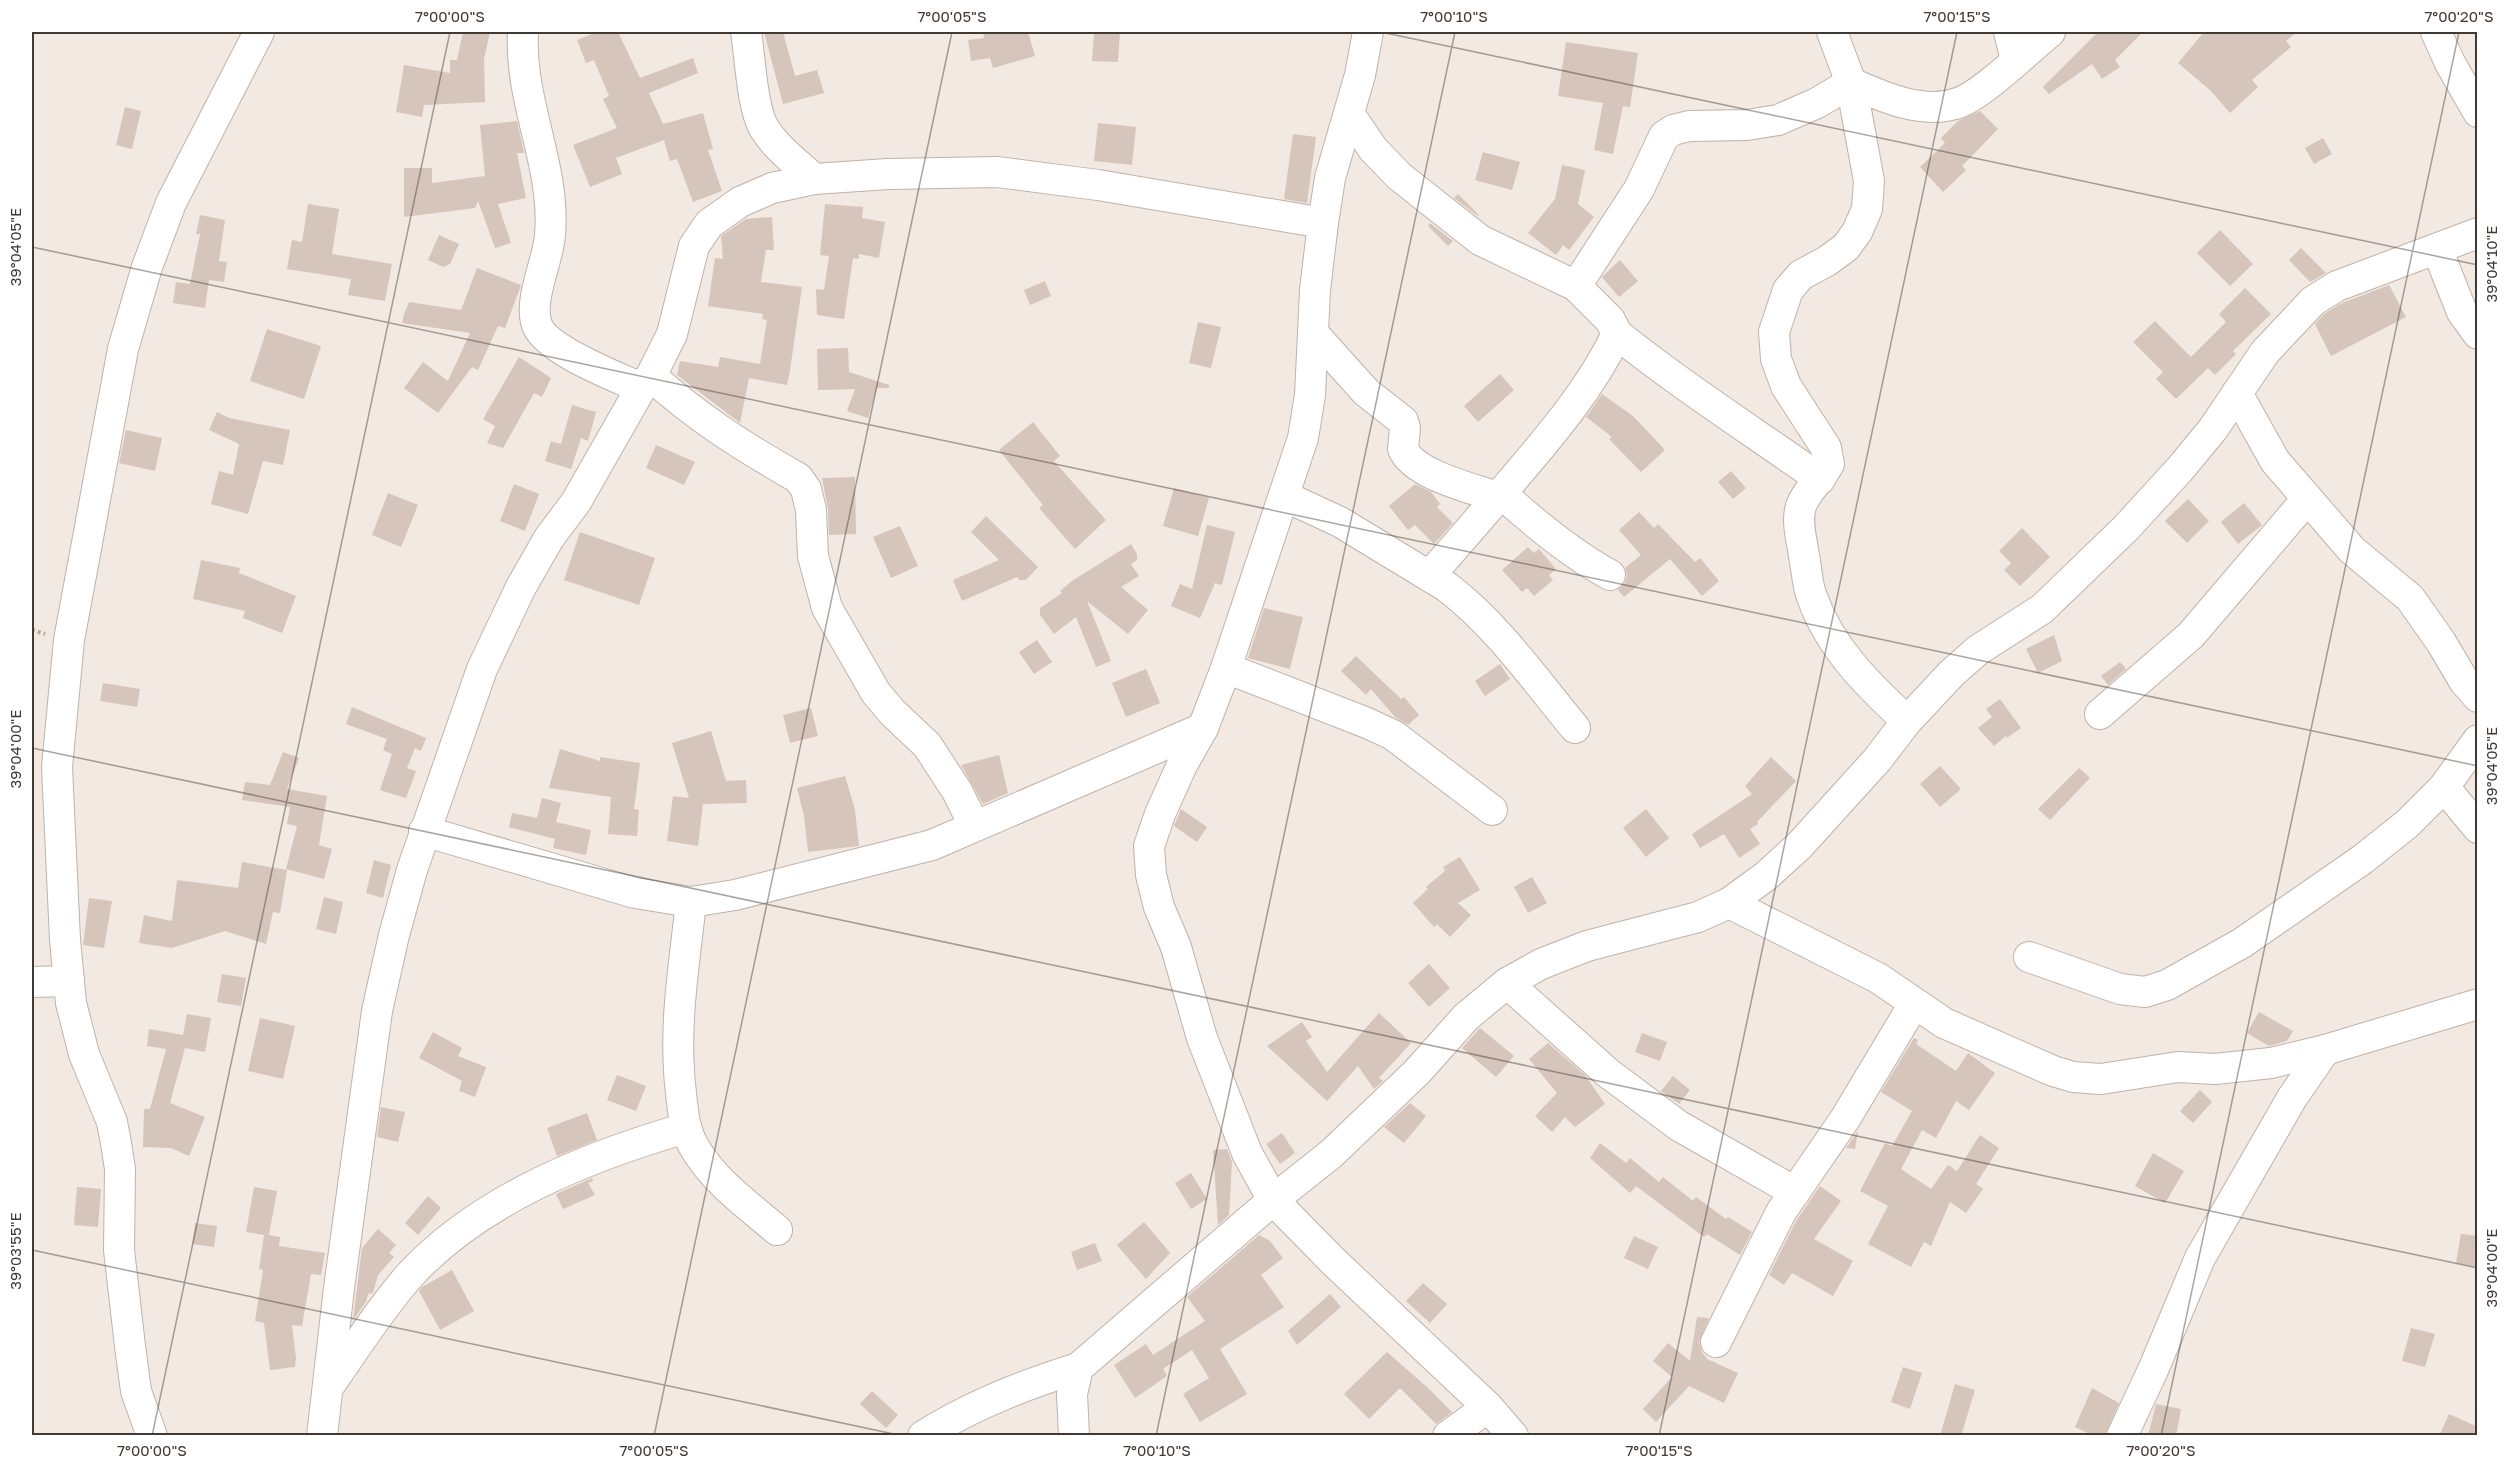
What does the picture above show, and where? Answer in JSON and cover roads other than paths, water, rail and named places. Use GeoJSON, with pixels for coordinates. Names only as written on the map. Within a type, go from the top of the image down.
{"type":"FeatureCollection","features":[{"type":"Feature","properties":{"kind":"street"},"geometry":{"type":"LineString","coordinates":[[152,1436],[136,1391],[130,1346],[119,1250],[120,1169],[116,1143],[112,1122],[84,1054],[71,1003],[57,767],[69,640],[123,349],[147,267],[171,203],[259,32]]}},
{"type":"Feature","properties":{"kind":"street"},"geometry":{"type":"LineString","coordinates":[[523,32],[524,75],[545,164],[549,206],[550,235],[534,309],[537,327],[553,343],[586,364],[646,382],[720,432],[798,478],[806,489],[811,510],[813,556],[827,608],[876,693],[893,713],[927,745],[945,770],[974,825]]}},
{"type":"Feature","properties":{"kind":"street"},"geometry":{"type":"LineString","coordinates":[[746,32],[758,112],[764,128],[777,144],[814,179]]}},
{"type":"Feature","properties":{"kind":"street"},"geometry":{"type":"LineString","coordinates":[[1368,32],[1350,115],[1330,178],[1315,290],[1310,395],[1303,438],[1226,668],[1203,728],[1182,765],[1152,835],[1149,846],[1151,875],[1186,979],[1202,1038],[1247,1153],[1273,1200],[1334,1262],[1488,1407],[1513,1436]]}},
{"type":"Feature","properties":{"kind":"street"},"geometry":{"type":"LineString","coordinates":[[1832,32],[1851,83],[1869,181],[1867,209],[1857,232],[1846,247],[1827,261],[1801,274],[1788,290],[1774,332],[1776,359],[1786,386],[1826,448],[1829,464],[1807,494],[1800,508],[1799,525],[1811,596],[1824,625],[1840,650],[1866,683],[1907,721]]}},
{"type":"Feature","properties":{"kind":"street"},"geometry":{"type":"LineString","coordinates":[[2009,32],[2016,60]]}},
{"type":"Feature","properties":{"kind":"street"},"geometry":{"type":"LineString","coordinates":[[1851,83],[1900,102],[1932,108],[1959,103],[1975,94],[2050,32]]}},
{"type":"Feature","properties":{"kind":"street"},"geometry":{"type":"LineString","coordinates":[[2436,32],[2450,63],[2478,112]]}},
{"type":"Feature","properties":{"kind":"street"},"geometry":{"type":"LineString","coordinates":[[1576,286],[1639,189],[1664,136],[1672,130],[1689,126],[1747,125],[1778,120],[1809,107],[1851,83]]}},
{"type":"Feature","properties":{"kind":"street"},"geometry":{"type":"LineString","coordinates":[[1350,115],[1373,149],[1399,176],[1479,240],[1576,286],[1610,320],[1617,334],[1666,374],[1726,412],[1820,479]]}},
{"type":"Feature","properties":{"kind":"street"},"geometry":{"type":"LineString","coordinates":[[322,1436],[355,1162],[377,1011],[394,934],[424,831],[482,669],[521,587],[549,538],[576,502],[672,334],[694,246],[709,224],[740,202],[772,188],[814,179],[888,174],[997,172],[1098,185],[1323,223]]}},
{"type":"Feature","properties":{"kind":"street"},"geometry":{"type":"LineString","coordinates":[[923,1436],[958,1414],[1002,1394],[1078,1368],[1365,1124],[1417,1072],[1466,1017],[1507,983],[1541,964],[1587,946],[1698,916],[1729,903],[1766,876],[1799,846],[1877,760],[1907,721],[1952,673],[1978,650],[2042,609],[2126,528],[2213,429],[2265,352],[2313,302],[2337,286],[2478,232]]}},
{"type":"Feature","properties":{"kind":"street"},"geometry":{"type":"LineString","coordinates":[[2437,249],[2462,312],[2478,334]]}},
{"type":"Feature","properties":{"kind":"street"},"geometry":{"type":"LineString","coordinates":[[1313,333],[1366,392],[1403,421],[1405,428],[1403,449],[1412,462],[1453,482],[1499,495],[1567,548],[1611,575]]}},
{"type":"Feature","properties":{"kind":"street"},"geometry":{"type":"LineString","coordinates":[[1429,576],[1541,448],[1587,387],[1617,334]]}},
{"type":"Feature","properties":{"kind":"street"},"geometry":{"type":"LineString","coordinates":[[2237,393],[2275,461],[2352,550],[2410,598],[2441,642],[2464,681],[2478,696]]}},
{"type":"Feature","properties":{"kind":"street"},"geometry":{"type":"LineString","coordinates":[[1284,496],[1340,522],[1429,576],[1463,600],[1485,620],[1575,729]]}},
{"type":"Feature","properties":{"kind":"street"},"geometry":{"type":"LineString","coordinates":[[2100,714],[2191,635],[2307,499]]}},
{"type":"Feature","properties":{"kind":"street"},"geometry":{"type":"LineString","coordinates":[[1226,668],[1368,723],[1393,735],[1492,810]]}},
{"type":"Feature","properties":{"kind":"street"},"geometry":{"type":"LineString","coordinates":[[424,831],[635,893],[691,902],[735,895],[932,845],[1203,728]]}},
{"type":"Feature","properties":{"kind":"street"},"geometry":{"type":"LineString","coordinates":[[2029,957],[2120,989],[2145,992],[2168,985],[2242,944],[2363,859],[2408,824],[2444,787],[2478,740]]}},
{"type":"Feature","properties":{"kind":"street"},"geometry":{"type":"LineString","coordinates":[[2444,787],[2478,828]]}},
{"type":"Feature","properties":{"kind":"street"},"geometry":{"type":"LineString","coordinates":[[691,902],[678,1009],[677,1057],[686,1128],[696,1150],[722,1183],[777,1230]]}},
{"type":"Feature","properties":{"kind":"street"},"geometry":{"type":"LineString","coordinates":[[1729,903],[1878,978],[1944,1023],[2053,1071],[2073,1077],[2101,1079],[2178,1067],[2215,1069],[2271,1063],[2325,1050],[2478,1005]]}},
{"type":"Feature","properties":{"kind":"street"},"geometry":{"type":"LineString","coordinates":[[32,982],[69,981]]}},
{"type":"Feature","properties":{"kind":"street"},"geometry":{"type":"LineString","coordinates":[[1507,983],[1608,1073],[1680,1126],[1795,1192]]}},
{"type":"Feature","properties":{"kind":"street"},"geometry":{"type":"LineString","coordinates":[[1716,1342],[1781,1212],[1845,1119],[1914,1004]]}},
{"type":"Feature","properties":{"kind":"street"},"geometry":{"type":"LineString","coordinates":[[2122,1436],[2153,1371],[2200,1258],[2292,1098],[2325,1050]]}},
{"type":"Feature","properties":{"kind":"street"},"geometry":{"type":"LineString","coordinates":[[327,1389],[411,1275],[446,1241],[513,1197],[620,1148],[686,1128]]}},
{"type":"Feature","properties":{"kind":"street"},"geometry":{"type":"LineString","coordinates":[[1074,1436],[1072,1394],[1078,1368]]}},
{"type":"Feature","properties":{"kind":"street"},"geometry":{"type":"LineString","coordinates":[[1448,1436],[1488,1407]]}}]}
